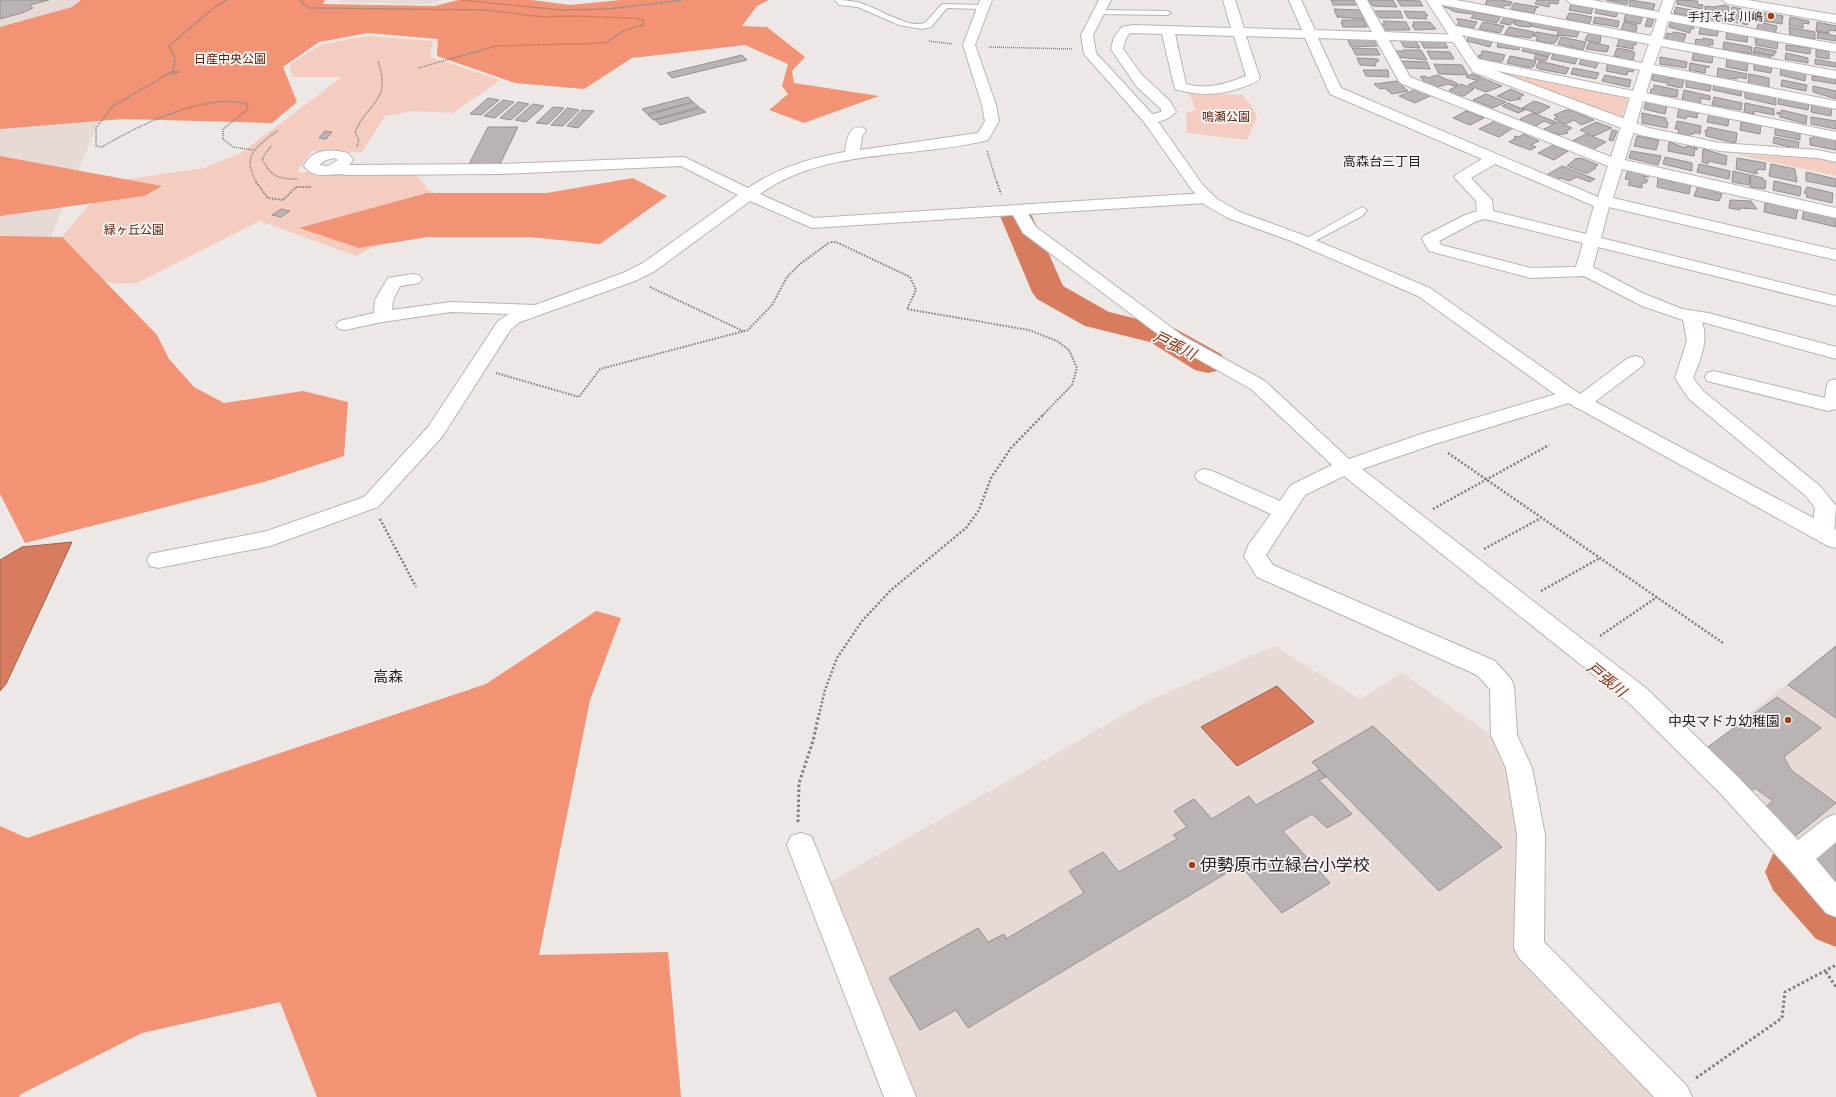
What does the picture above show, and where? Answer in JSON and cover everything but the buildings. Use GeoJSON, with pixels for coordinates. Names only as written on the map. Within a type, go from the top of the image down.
{"type":"FeatureCollection","features":[{"type":"Feature","properties":{"kind":"street"},"geometry":{"type":"LineString","coordinates":[[1168,30],[1180,86],[1191,90],[1225,90],[1253,78],[1229,0]]}},
{"type":"Feature","properties":{"kind":"street"},"geometry":{"type":"LineString","coordinates":[[1295,0],[1335,91],[1603,202],[1836,255]]}},
{"type":"Feature","properties":{"kind":"street"},"geometry":{"type":"LineString","coordinates":[[1361,0],[1405,80],[1616,164],[1836,212]]}},
{"type":"Feature","properties":{"kind":"street"},"geometry":{"type":"LineString","coordinates":[[1432,0],[1478,69],[1627,126],[1720,147],[1818,154],[1836,158]]}},
{"type":"Feature","properties":{"kind":"street"},"geometry":{"type":"LineString","coordinates":[[1437,0],[1836,76]]}},
{"type":"Feature","properties":{"kind":"street"},"geometry":{"type":"LineString","coordinates":[[1572,0],[1836,48]]}},
{"type":"Feature","properties":{"kind":"street"},"geometry":{"type":"LineString","coordinates":[[1669,0],[1627,126],[1603,202],[1592,241],[1584,269],[1581,272],[1531,273],[1435,248],[1430,239],[1471,218],[1485,214],[1592,241],[1836,301]]}},
{"type":"Feature","properties":{"kind":"street"},"geometry":{"type":"LineString","coordinates":[[1728,0],[1836,19]]}},
{"type":"Feature","properties":{"kind":"street"},"geometry":{"type":"LineString","coordinates":[[158,560],[270,538],[371,502],[435,432],[504,326],[514,318],[629,277],[648,267],[766,182],[795,168],[824,160],[983,137],[992,121],[989,105],[969,46],[984,3]]}},
{"type":"Feature","properties":{"kind":"street"},"geometry":{"type":"LineString","coordinates":[[1102,6],[1087,34],[1090,54],[1149,119],[1196,187],[1206,198],[1234,215],[1305,242],[1424,292],[1575,399],[1830,537]]}},
{"type":"Feature","properties":{"kind":"street"},"geometry":{"type":"LineString","coordinates":[[1149,119],[1166,115],[1169,112],[1168,107],[1151,93],[1133,74],[1117,49],[1120,37],[1126,30],[1380,36],[1454,34],[1647,67],[1836,105]]}},
{"type":"Feature","properties":{"kind":"street"},"geometry":{"type":"LineString","coordinates":[[1473,62],[1836,136]]}},
{"type":"Feature","properties":{"kind":"street"},"geometry":{"type":"LineString","coordinates":[[852,156],[855,136],[859,131]]}},
{"type":"Feature","properties":{"kind":"street"},"geometry":{"type":"LineString","coordinates":[[1485,214],[1484,200],[1462,177],[1494,158]]}},
{"type":"Feature","properties":{"kind":"street"},"geometry":{"type":"LineString","coordinates":[[341,163],[348,170],[501,169],[684,161],[749,195],[812,223],[1206,198]]}},
{"type":"Feature","properties":{"kind":"street"},"geometry":{"type":"LineString","coordinates":[[1013,211],[1029,230],[1177,340],[1258,385],[1346,467],[1521,602],[1638,696],[1729,785],[1797,858],[1836,904]]}},
{"type":"Feature","properties":{"kind":"street"},"geometry":{"type":"LineString","coordinates":[[1584,269],[1637,299],[1666,311],[1691,317],[1702,317],[1836,353]]}},
{"type":"Feature","properties":{"kind":"street"},"geometry":{"type":"LineString","coordinates":[[382,317],[384,300],[394,282],[413,279]]}},
{"type":"Feature","properties":{"kind":"street"},"geometry":{"type":"LineString","coordinates":[[345,326],[382,317],[451,307],[520,308],[538,310]]}},
{"type":"Feature","properties":{"kind":"street"},"geometry":{"type":"LineString","coordinates":[[1691,317],[1695,325],[1697,342],[1684,378],[1696,395],[1813,490],[1826,507],[1830,537]]}},
{"type":"Feature","properties":{"kind":"street"},"geometry":{"type":"LineString","coordinates":[[1634,362],[1575,399],[1428,439],[1346,467],[1298,490],[1257,550],[1255,556],[1265,571],[1486,668],[1502,686],[1504,735],[1519,768],[1531,834],[1529,948],[1675,1095]]}},
{"type":"Feature","properties":{"kind":"street"},"geometry":{"type":"LineString","coordinates":[[1714,377],[1828,405],[1834,402],[1836,385]]}},
{"type":"Feature","properties":{"kind":"street"},"geometry":{"type":"LineString","coordinates":[[1205,476],[1284,511]]}},
{"type":"Feature","properties":{"kind":"street"},"geometry":{"type":"LineString","coordinates":[[1797,858],[1836,826]]}},
{"type":"Feature","properties":{"kind":"street"},"geometry":{"type":"LineString","coordinates":[[801,845],[900,1097]]}},
{"type":"Feature","properties":{"kind":"lane"},"geometry":{"type":"LineString","coordinates":[[839,0],[842,3],[860,5],[907,24],[922,27],[928,25],[945,6],[984,3]]}},
{"type":"Feature","properties":{"kind":"lane"},"geometry":{"type":"LineString","coordinates":[[1102,6],[1167,13]]}},
{"type":"Feature","properties":{"kind":"lane"},"geometry":{"type":"LineString","coordinates":[[1305,242],[1358,214],[1362,210]]}},
{"type":"Feature","properties":{"kind":"path"},"geometry":{"type":"LineString","coordinates":[[227,0],[216,6],[169,46],[175,56],[173,71],[113,106],[96,128],[96,146],[102,147],[142,124],[198,106],[228,101],[242,101],[247,104],[248,109],[223,129],[223,139],[228,146],[236,149],[254,150]]}},
{"type":"Feature","properties":{"kind":"path"},"geometry":{"type":"LineString","coordinates":[[301,0],[304,5],[310,8],[487,10],[543,17],[568,16],[592,18],[633,18],[644,20],[643,25],[634,26],[610,38],[606,43],[496,46],[418,68]]}},
{"type":"Feature","properties":{"kind":"path"},"geometry":{"type":"LineString","coordinates":[[461,0],[561,10],[608,9],[682,0]]}},
{"type":"Feature","properties":{"kind":"path"},"geometry":{"type":"LineString","coordinates":[[341,163],[356,149],[360,142],[355,133],[357,122],[381,93],[382,79],[378,61]]}},
{"type":"Feature","properties":{"kind":"path"},"geometry":{"type":"LineString","coordinates":[[169,74],[178,72],[173,71]]}},
{"type":"Feature","properties":{"kind":"path"},"geometry":{"type":"LineString","coordinates":[[983,137],[1013,211]]}},
{"type":"Feature","properties":{"kind":"path"},"geometry":{"type":"LineString","coordinates":[[812,223],[831,242]]}},
{"type":"Feature","properties":{"kind":"path"},"geometry":{"type":"LineString","coordinates":[[477,367],[579,397],[600,369],[748,330],[772,305],[787,278],[800,264],[831,242],[836,242],[910,277],[916,290],[906,309],[1029,330],[1057,341],[1069,350],[1077,368],[1072,385],[1034,423],[1003,460],[991,478],[979,510],[966,528],[892,590],[862,621],[837,658],[826,690],[813,742],[799,783],[797,810],[801,845]]}},
{"type":"Feature","properties":{"kind":"path"},"geometry":{"type":"LineString","coordinates":[[629,277],[743,331]]}},
{"type":"Feature","properties":{"kind":"path"},"geometry":{"type":"LineString","coordinates":[[1428,439],[1723,643]]}},
{"type":"Feature","properties":{"kind":"path"},"geometry":{"type":"LineString","coordinates":[[1413,519],[1549,445]]}},
{"type":"Feature","properties":{"kind":"path"},"geometry":{"type":"LineString","coordinates":[[371,502],[416,587]]}},
{"type":"Feature","properties":{"kind":"path"},"geometry":{"type":"LineString","coordinates":[[1465,559],[1541,518]]}},
{"type":"Feature","properties":{"kind":"path"},"geometry":{"type":"LineString","coordinates":[[1521,602],[1600,558]]}},
{"type":"Feature","properties":{"kind":"path"},"geometry":{"type":"LineString","coordinates":[[1580,650],[1657,597]]}},
{"type":"Feature","properties":{"kind":"path"},"geometry":{"type":"LineString","coordinates":[[1675,1095],[1782,1018],[1785,992],[1826,972],[1836,965]]}},
{"type":"Feature","properties":{"kind":"path"},"geometry":{"type":"LineString","coordinates":[[1826,972],[1836,987]]}},
{"type":"Feature","properties":{"kind":"shaded area"},"geometry":{"type":"Polygon","coordinates":[[[0,0],[149,0],[0,359],[0,0]]]}},
{"type":"Feature","properties":{"kind":"shaded area"},"geometry":{"type":"Polygon","coordinates":[[[340,0],[444,0],[424,4],[338,2],[340,0]]]}},
{"type":"Feature","properties":{"kind":"shaded area"},"geometry":{"type":"Polygon","coordinates":[[[72,542],[6,684],[0,691],[0,560],[22,547],[72,542]]]}},
{"type":"Feature","properties":{"kind":"shaded area","name":"中央マドカ幼稚園"},"geometry":{"type":"Polygon","coordinates":[[[1836,645],[1836,811],[1801,842],[1784,836],[1699,753],[1836,645]]]}},
{"type":"Feature","properties":{"kind":"shaded area","name":"伊勢原市立緑台小学校"},"geometry":{"type":"Polygon","coordinates":[[[1274,646],[1360,699],[1402,673],[1511,749],[1526,846],[1516,947],[1667,1097],[908,1097],[827,884],[1146,702],[1274,646]]]}},
{"type":"Feature","properties":{"kind":"shaded area"},"geometry":{"type":"Polygon","coordinates":[[[1277,686],[1314,722],[1237,766],[1201,727],[1277,686]]]}},
{"type":"Feature","properties":{"kind":"green space","name":"日産中央公園"},"geometry":{"type":"Polygon","coordinates":[[[81,0],[325,0],[323,4],[435,6],[458,0],[531,0],[570,5],[621,0],[769,0],[757,6],[742,26],[767,27],[805,57],[792,71],[794,83],[879,96],[804,123],[769,110],[788,94],[782,86],[788,64],[745,45],[632,58],[584,89],[515,83],[437,56],[438,39],[368,33],[319,42],[283,67],[297,102],[272,123],[123,119],[0,129],[0,27],[72,7],[81,0]]]}},
{"type":"Feature","properties":{"kind":"green space","name":"緑ヶ丘公園"},"geometry":{"type":"Polygon","coordinates":[[[368,36],[433,41],[430,57],[500,80],[453,113],[414,111],[385,116],[362,152],[312,151],[297,172],[414,172],[425,185],[426,189],[458,203],[356,256],[260,221],[137,283],[116,284],[52,269],[62,237],[108,182],[204,168],[241,153],[342,77],[293,77],[289,65],[322,44],[368,36]]]}},
{"type":"Feature","properties":{"kind":"green space"},"geometry":{"type":"Polygon","coordinates":[[[1482,67],[1628,98],[1622,117],[1616,118],[1482,67]]]}},
{"type":"Feature","properties":{"kind":"green space","name":"鳴瀬公園"},"geometry":{"type":"Polygon","coordinates":[[[1188,93],[1242,95],[1252,106],[1257,118],[1247,140],[1187,133],[1186,113],[1195,110],[1193,101],[1188,93]]]}},
{"type":"Feature","properties":{"kind":"green space"},"geometry":{"type":"Polygon","coordinates":[[[1735,154],[1819,159],[1836,162],[1836,176],[1735,154]]]}},
{"type":"Feature","properties":{"kind":"green space"},"geometry":{"type":"Polygon","coordinates":[[[0,156],[162,186],[144,196],[0,216],[0,156]]]}},
{"type":"Feature","properties":{"kind":"green space"},"geometry":{"type":"Polygon","coordinates":[[[633,178],[667,196],[600,244],[530,237],[428,237],[359,248],[299,228],[427,193],[547,193],[633,178]]]}},
{"type":"Feature","properties":{"kind":"green space"},"geometry":{"type":"Polygon","coordinates":[[[0,236],[62,237],[157,335],[169,359],[194,387],[224,403],[303,391],[348,402],[344,456],[264,482],[25,543],[0,494],[0,236]]]}},
{"type":"Feature","properties":{"kind":"green space"},"geometry":{"type":"Polygon","coordinates":[[[596,611],[621,618],[590,700],[539,955],[668,952],[681,1097],[317,1097],[280,1002],[142,1033],[21,1094],[19,1097],[0,1097],[0,826],[27,838],[486,684],[596,611]]]}},
{"type":"Feature","properties":{"kind":"waterway","name":"戸張川"},"geometry":{"type":"LineString","coordinates":[[1016,216],[1049,292],[1097,319],[1162,335],[1208,362]]}},
{"type":"Feature","properties":{"kind":"waterway","name":"戸張川"},"geometry":{"type":"LineString","coordinates":[[1792,872],[1836,920]]}},
{"type":"Feature","properties":{"kind":"place","name":"手打そば 川嶋"},"geometry":{"type":"Point","coordinates":[1771,16]}},
{"type":"Feature","properties":{"kind":"place","name":"中央マドカ幼稚園"},"geometry":{"type":"Point","coordinates":[1788,720]}},
{"type":"Feature","properties":{"kind":"place","name":"伊勢原市立緑台小学校"},"geometry":{"type":"Point","coordinates":[1192,865]}},
{"type":"Feature","properties":{"kind":"district","name":"高森台三丁目"},"geometry":{"type":"Point","coordinates":[1382,161]}},
{"type":"Feature","properties":{"kind":"district","name":"高森"},"geometry":{"type":"Point","coordinates":[388,676]}}]}
